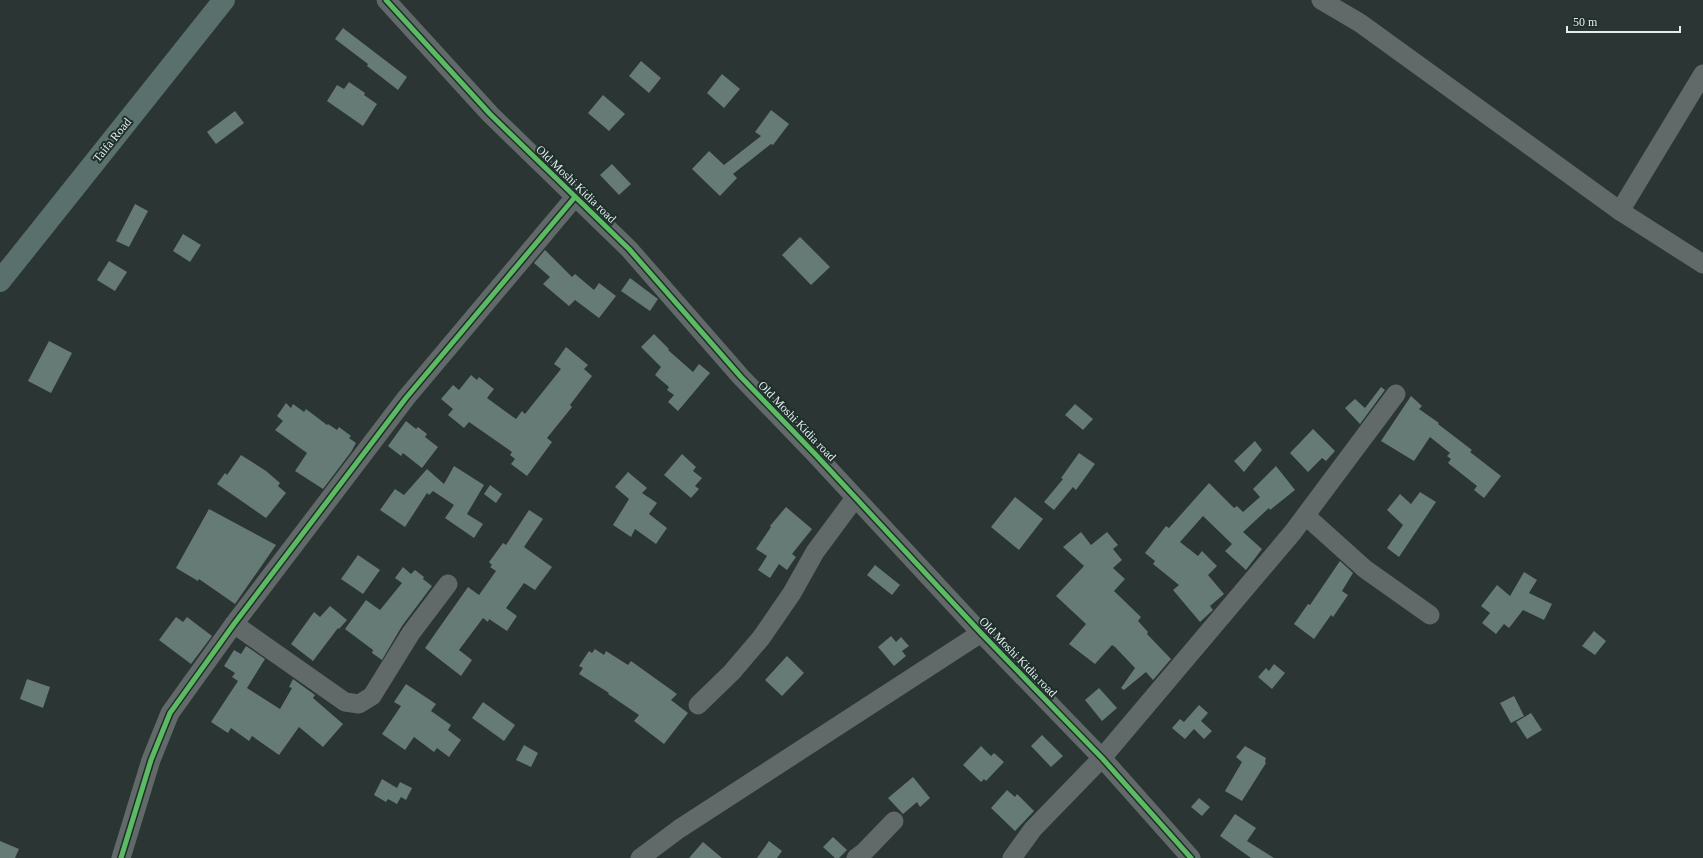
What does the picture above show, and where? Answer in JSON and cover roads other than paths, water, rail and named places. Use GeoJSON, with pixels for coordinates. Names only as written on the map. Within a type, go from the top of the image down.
{"type":"FeatureCollection","features":[{"type":"Feature","properties":{"kind":"highway","name":"Taifa Road"},"geometry":{"type":"LineString","coordinates":[[0,281],[224,0]]}},
{"type":"Feature","properties":{"kind":"street","name":"Old Moshi Kidia road"},"geometry":{"type":"LineString","coordinates":[[386,0],[490,114],[630,249],[741,377],[981,633],[1102,758],[1191,858]]}},
{"type":"Feature","properties":{"kind":"street"},"geometry":{"type":"LineString","coordinates":[[1321,0],[1360,22],[1620,211],[1703,264]]}},
{"type":"Feature","properties":{"kind":"street"},"geometry":{"type":"LineString","coordinates":[[1620,211],[1703,74]]}},
{"type":"Feature","properties":{"kind":"street"},"geometry":{"type":"LineString","coordinates":[[121,858],[151,760],[170,713],[234,624],[406,398],[575,197]]}},
{"type":"Feature","properties":{"kind":"street"},"geometry":{"type":"LineString","coordinates":[[1012,858],[1033,830],[1102,758],[1306,516],[1396,394]]}},
{"type":"Feature","properties":{"kind":"street"},"geometry":{"type":"LineString","coordinates":[[698,705],[732,672],[761,638],[792,593],[815,552],[855,498]]}},
{"type":"Feature","properties":{"kind":"street"},"geometry":{"type":"LineString","coordinates":[[1306,516],[1366,568],[1430,616]]}},
{"type":"Feature","properties":{"kind":"street"},"geometry":{"type":"LineString","coordinates":[[234,624],[345,702],[359,704],[372,696],[411,633],[448,584]]}},
{"type":"Feature","properties":{"kind":"street"},"geometry":{"type":"LineString","coordinates":[[640,858],[679,829],[981,633]]}},
{"type":"Feature","properties":{"kind":"street"},"geometry":{"type":"LineString","coordinates":[[856,858],[864,852],[894,821]]}}]}
